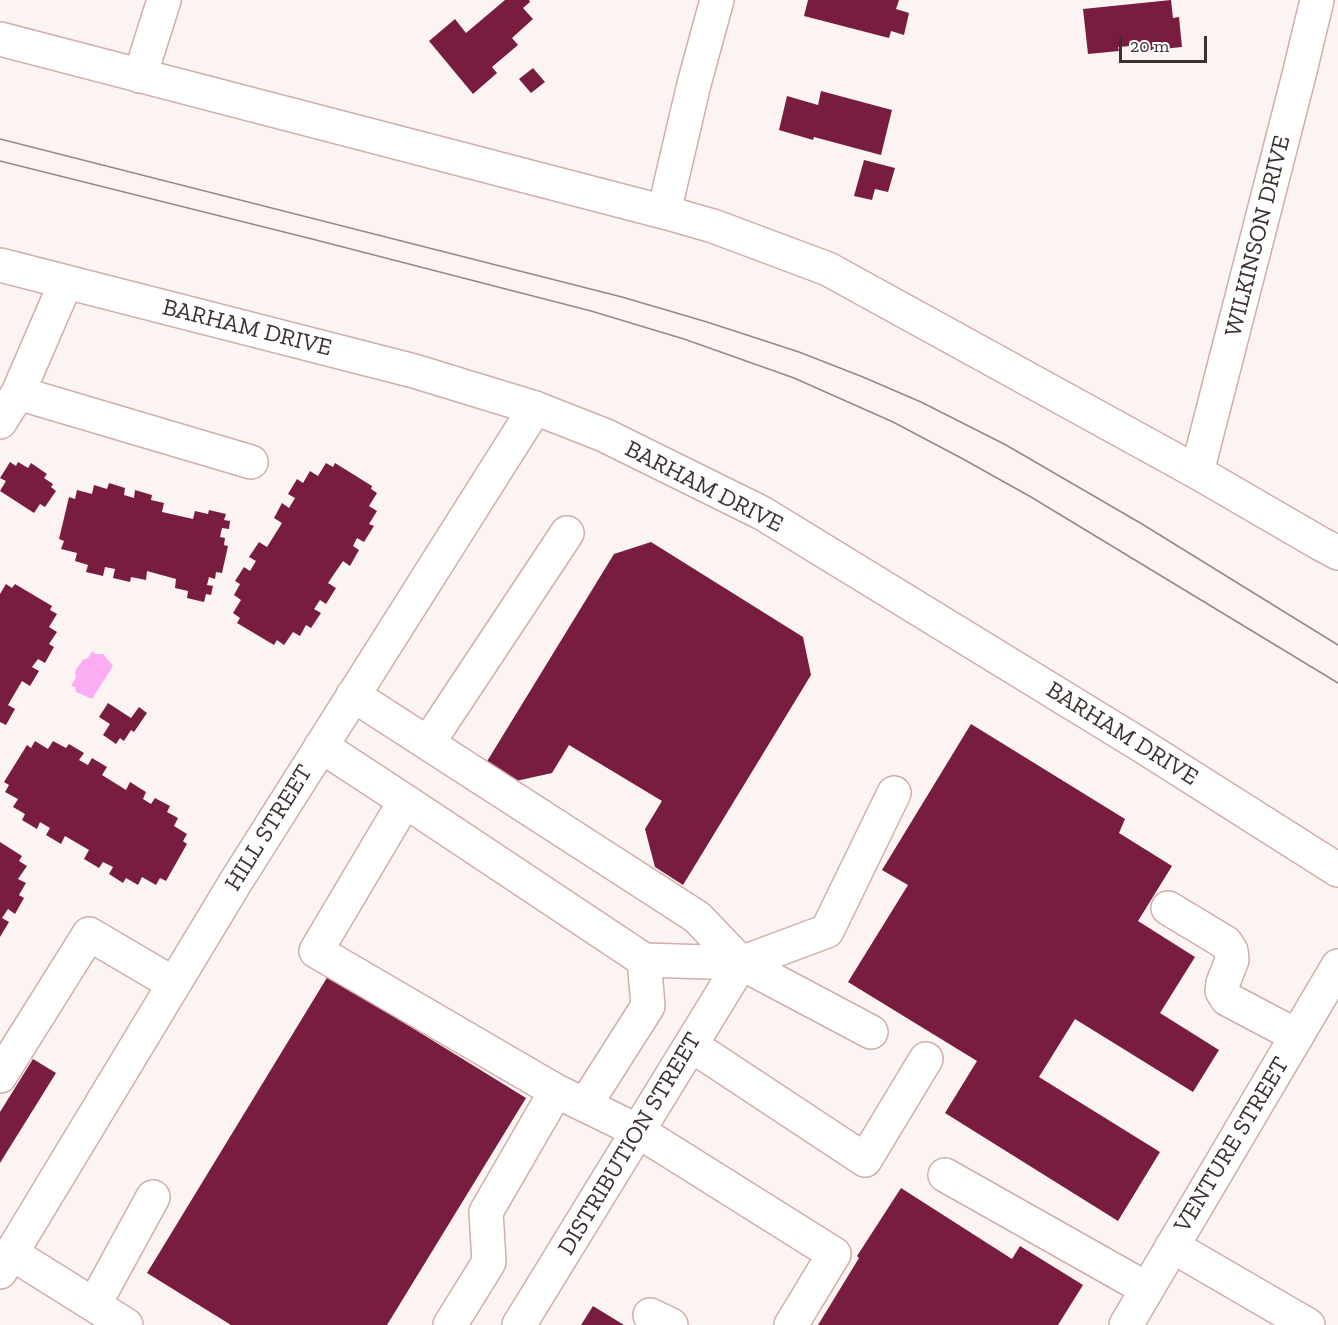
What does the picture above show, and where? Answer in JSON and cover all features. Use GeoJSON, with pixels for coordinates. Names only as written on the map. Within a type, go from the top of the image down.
{"type":"FeatureCollection","features":[{"type":"Feature","properties":{"kind":"street"},"geometry":{"type":"LineString","coordinates":[[140,76],[164,0]]}},
{"type":"Feature","properties":{"kind":"street"},"geometry":{"type":"LineString","coordinates":[[664,212],[694,84],[717,0]]}},
{"type":"Feature","properties":{"kind":"street","name":"WILKINSON DRIVE"},"geometry":{"type":"LineString","coordinates":[[1197,472],[1317,0]]}},
{"type":"Feature","properties":{"kind":"street"},"geometry":{"type":"LineString","coordinates":[[0,39],[664,212],[713,226],[828,269],[1197,472],[1338,553]]}},
{"type":"Feature","properties":{"kind":"street","name":"BARHAM DRIVE"},"geometry":{"type":"LineString","coordinates":[[0,265],[414,371],[535,408],[604,435],[762,513],[1144,747],[1338,870]]}},
{"type":"Feature","properties":{"kind":"street"},"geometry":{"type":"LineString","coordinates":[[0,422],[18,393],[66,282]]}},
{"type":"Feature","properties":{"kind":"street"},"geometry":{"type":"LineString","coordinates":[[18,393],[251,462]]}},
{"type":"Feature","properties":{"kind":"street","name":"HILL STREET"},"geometry":{"type":"LineString","coordinates":[[6,1263],[235,883],[535,408]]}},
{"type":"Feature","properties":{"kind":"street"},"geometry":{"type":"LineString","coordinates":[[428,744],[567,533]]}},
{"type":"Feature","properties":{"kind":"street"},"geometry":{"type":"LineString","coordinates":[[353,695],[697,917],[741,963],[871,1032]]}},
{"type":"Feature","properties":{"kind":"street"},"geometry":{"type":"LineString","coordinates":[[321,746],[644,960],[741,963],[827,931],[894,794]]}},
{"type":"Feature","properties":{"kind":"street"},"geometry":{"type":"LineString","coordinates":[[405,801],[316,951],[571,1098],[638,1131],[834,1254],[790,1325]]}},
{"type":"Feature","properties":{"kind":"street"},"geometry":{"type":"LineString","coordinates":[[1168,908],[1226,944],[1231,951],[1232,960],[1222,982],[1222,990],[1227,999],[1297,1036]]}},
{"type":"Feature","properties":{"kind":"street"},"geometry":{"type":"LineString","coordinates":[[0,1076],[88,934],[174,984]]}},
{"type":"Feature","properties":{"kind":"street"},"geometry":{"type":"LineString","coordinates":[[450,1325],[489,1262],[486,1212],[571,1098],[648,1006],[644,960]]}},
{"type":"Feature","properties":{"kind":"street","name":"DISTRIBUTION STREET"},"geometry":{"type":"LineString","coordinates":[[519,1325],[741,963]]}},
{"type":"Feature","properties":{"kind":"street","name":"VENTURE STREET"},"geometry":{"type":"LineString","coordinates":[[1126,1325],[1338,966]]}},
{"type":"Feature","properties":{"kind":"street"},"geometry":{"type":"LineString","coordinates":[[691,1045],[866,1160],[926,1059]]}},
{"type":"Feature","properties":{"kind":"street"},"geometry":{"type":"LineString","coordinates":[[945,1175],[1147,1289]]}},
{"type":"Feature","properties":{"kind":"street"},"geometry":{"type":"LineString","coordinates":[[6,1263],[108,1318],[153,1197]]}},
{"type":"Feature","properties":{"kind":"street"},"geometry":{"type":"LineString","coordinates":[[1172,1246],[1308,1325]]}},
{"type":"Feature","properties":{"kind":"shaded area"},"geometry":{"type":"Polygon","coordinates":[[[92,651],[95,654],[103,654],[113,666],[92,699],[76,692],[75,687],[71,686],[76,677],[76,669],[92,651]]]}},
{"type":"Feature","properties":{"kind":"building"},"geometry":{"type":"Polygon","coordinates":[[[505,0],[529,0],[530,2],[523,8],[533,19],[512,38],[518,45],[492,67],[497,73],[473,94],[429,41],[455,19],[466,33],[505,0]]]}},
{"type":"Feature","properties":{"kind":"building"},"geometry":{"type":"Polygon","coordinates":[[[808,0],[899,0],[896,9],[909,13],[904,35],[891,31],[889,38],[804,16],[808,0]]]}},
{"type":"Feature","properties":{"kind":"building"},"geometry":{"type":"Polygon","coordinates":[[[1171,0],[1173,18],[1179,17],[1182,47],[1143,51],[1143,45],[1118,47],[1119,51],[1088,54],[1083,9],[1171,0]]]}},
{"type":"Feature","properties":{"kind":"building"},"geometry":{"type":"Polygon","coordinates":[[[533,68],[545,82],[531,93],[519,79],[533,68]]]}},
{"type":"Feature","properties":{"kind":"building"},"geometry":{"type":"Polygon","coordinates":[[[821,91],[892,110],[881,155],[779,130],[787,96],[818,105],[821,91]]]}},
{"type":"Feature","properties":{"kind":"building"},"geometry":{"type":"Polygon","coordinates":[[[864,160],[895,168],[888,192],[875,189],[872,200],[854,196],[864,160]]]}},
{"type":"Feature","properties":{"kind":"building"},"geometry":{"type":"Polygon","coordinates":[[[10,462],[16,466],[18,462],[28,468],[31,463],[47,474],[44,478],[53,484],[51,487],[56,491],[45,507],[40,504],[34,513],[0,491],[6,481],[0,478],[10,462]]]}},
{"type":"Feature","properties":{"kind":"building"},"geometry":{"type":"Polygon","coordinates":[[[326,463],[333,467],[335,463],[372,486],[371,489],[377,493],[369,506],[377,511],[369,524],[374,526],[364,542],[357,538],[353,546],[359,550],[350,566],[343,561],[328,583],[336,588],[326,604],[320,600],[314,609],[321,613],[311,628],[306,625],[300,636],[293,632],[284,645],[277,640],[274,645],[237,623],[240,618],[233,613],[241,600],[234,595],[240,584],[235,581],[244,567],[250,571],[256,561],[249,557],[259,542],[267,547],[282,523],[274,518],[282,503],[289,508],[295,498],[288,494],[297,479],[303,483],[310,471],[318,476],[326,463]]]}},
{"type":"Feature","properties":{"kind":"building"},"geometry":{"type":"Polygon","coordinates":[[[109,483],[125,488],[124,495],[134,498],[135,490],[152,495],[151,500],[164,503],[162,512],[193,519],[195,511],[208,514],[209,510],[226,514],[224,520],[230,521],[229,529],[222,528],[220,537],[225,538],[224,545],[228,546],[222,573],[216,572],[215,579],[209,577],[207,585],[213,586],[211,595],[206,594],[204,602],[187,598],[188,591],[175,588],[176,579],[147,571],[146,580],[131,577],[130,582],[113,578],[115,569],[105,567],[103,576],[86,572],[88,565],[75,561],[77,553],[61,549],[64,541],[59,539],[69,497],[75,499],[77,490],[92,494],[94,485],[107,489],[109,483]]]}},
{"type":"Feature","properties":{"kind":"building"},"geometry":{"type":"Polygon","coordinates":[[[651,542],[803,637],[811,675],[683,885],[655,867],[645,829],[662,801],[569,745],[552,773],[516,781],[486,763],[614,554],[651,542]]]}},
{"type":"Feature","properties":{"kind":"building"},"geometry":{"type":"Polygon","coordinates":[[[6,584],[12,588],[15,584],[52,606],[50,610],[57,614],[49,627],[57,632],[49,644],[54,647],[45,663],[38,659],[32,667],[39,671],[30,686],[22,681],[8,705],[15,709],[6,725],[0,722],[0,594],[6,584]]]}},
{"type":"Feature","properties":{"kind":"building"},"geometry":{"type":"Polygon","coordinates":[[[108,703],[131,718],[139,707],[147,713],[134,732],[131,730],[124,741],[120,738],[116,744],[103,735],[110,724],[99,717],[108,703]]]}},
{"type":"Feature","properties":{"kind":"building"},"geometry":{"type":"Polygon","coordinates":[[[971,724],[1125,819],[1119,833],[1172,866],[1138,921],[1195,957],[1160,1013],[1219,1050],[1193,1092],[1075,1019],[1039,1077],[1160,1152],[1118,1221],[945,1113],[977,1061],[848,982],[908,885],[882,870],[971,724]]]}},
{"type":"Feature","properties":{"kind":"building"},"geometry":{"type":"Polygon","coordinates":[[[35,741],[48,749],[53,741],[66,748],[69,744],[84,753],[79,760],[88,765],[92,758],[107,767],[102,775],[126,790],[130,782],[146,792],[143,799],[151,804],[155,798],[170,806],[167,812],[178,818],[174,826],[187,834],[183,841],[187,844],[166,881],[160,878],[156,885],[142,877],[138,885],[126,878],[123,883],[109,874],[113,867],[103,862],[99,868],[84,859],[89,850],[65,836],[61,844],[46,835],[50,828],[40,822],[37,829],[22,820],[25,814],[13,807],[18,799],[5,792],[9,785],[4,782],[27,745],[31,748],[35,741]]]}},
{"type":"Feature","properties":{"kind":"building"},"geometry":{"type":"Polygon","coordinates":[[[0,842],[22,856],[19,861],[27,866],[18,879],[26,883],[19,895],[24,898],[15,914],[8,909],[2,918],[9,922],[0,937],[0,842]]]}},
{"type":"Feature","properties":{"kind":"building"},"geometry":{"type":"Polygon","coordinates":[[[328,976],[526,1098],[387,1325],[231,1325],[147,1273],[328,976]]]}},
{"type":"Feature","properties":{"kind":"building"},"geometry":{"type":"Polygon","coordinates":[[[33,1059],[56,1073],[0,1163],[0,1112],[33,1059]]]}},
{"type":"Feature","properties":{"kind":"building"},"geometry":{"type":"Polygon","coordinates":[[[901,1188],[1012,1259],[1020,1246],[1083,1285],[1058,1325],[818,1325],[859,1258],[857,1256],[901,1188]]]}},
{"type":"Feature","properties":{"kind":"building"},"geometry":{"type":"Polygon","coordinates":[[[593,1306],[624,1325],[581,1325],[593,1306]]]}},
{"type":"Feature","properties":{"kind":"tram line"},"geometry":{"type":"LineString","coordinates":[[0,139],[622,297],[799,352],[921,402],[1006,445],[1142,524],[1338,645]]}},
{"type":"Feature","properties":{"kind":"tram line"},"geometry":{"type":"LineString","coordinates":[[0,161],[591,311],[684,339],[794,378],[893,422],[1031,497],[1338,683]]}}]}
